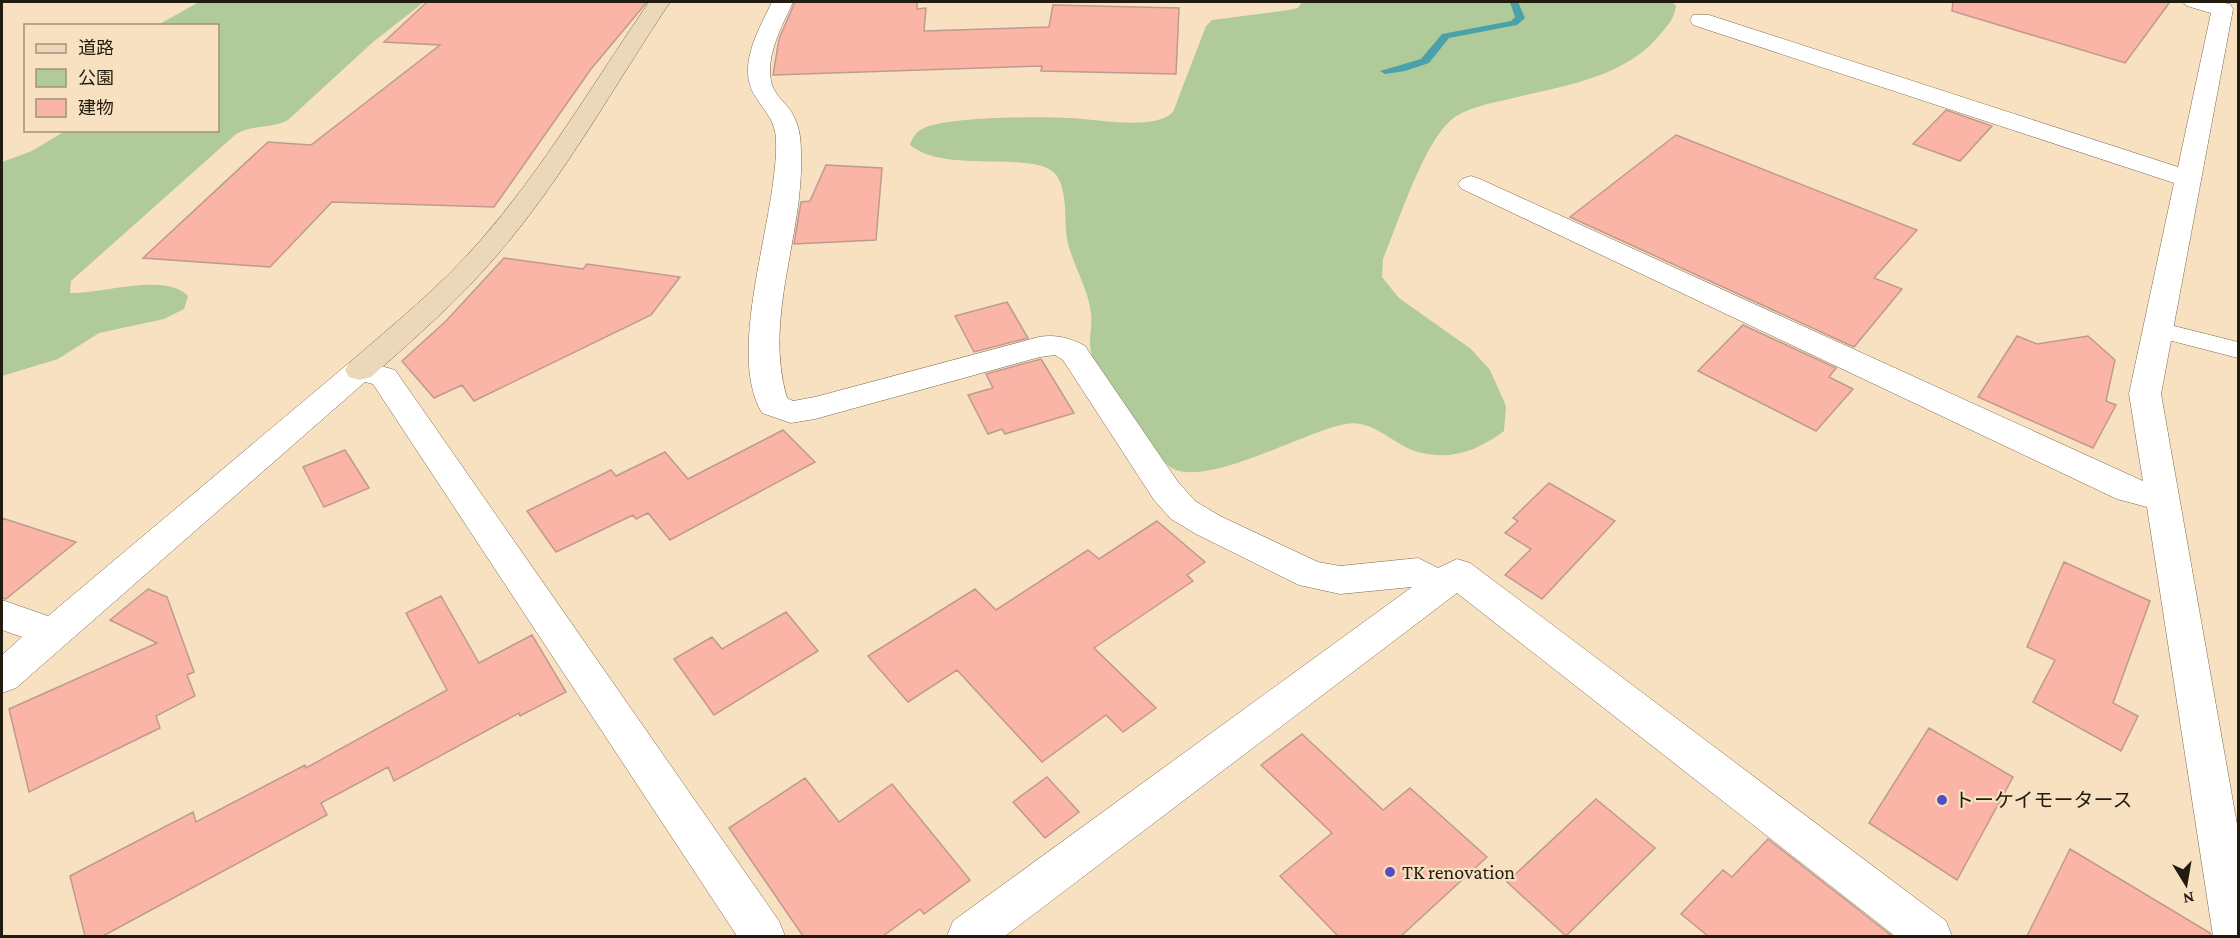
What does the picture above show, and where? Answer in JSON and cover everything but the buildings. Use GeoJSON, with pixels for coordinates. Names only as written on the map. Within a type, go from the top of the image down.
{"type":"FeatureCollection","features":[{"type":"Feature","properties":{"kind":"street"},"geometry":{"type":"LineString","coordinates":[[2,677],[360,370],[427,311],[470,268],[505,227],[659,2]]}},
{"type":"Feature","properties":{"kind":"street"},"geometry":{"type":"LineString","coordinates":[[782,2],[764,47],[760,72],[762,91],[786,122],[788,132],[788,187],[766,324],[765,371],[767,391],[773,405],[791,412],[815,408],[1039,347],[1052,345],[1065,347],[1074,353],[1166,491],[1183,510],[1208,525],[1312,575],[1340,580],[1418,572],[1437,587]]}},
{"type":"Feature","properties":{"kind":"street"},"geometry":{"type":"LineString","coordinates":[[2194,2],[2222,9],[2145,394],[2235,936]]}},
{"type":"Feature","properties":{"kind":"street"},"geometry":{"type":"LineString","coordinates":[[1701,20],[2188,178]]}},
{"type":"Feature","properties":{"kind":"street"},"geometry":{"type":"LineString","coordinates":[[1471,184],[2129,490],[2163,499]]}},
{"type":"Feature","properties":{"kind":"street"},"geometry":{"type":"LineString","coordinates":[[360,370],[384,377],[763,936]]}},
{"type":"Feature","properties":{"kind":"street"},"geometry":{"type":"LineString","coordinates":[[969,936],[1457,573],[1930,936]]}},
{"type":"Feature","properties":{"kind":"street"},"geometry":{"type":"LineString","coordinates":[[2,615],[53,633]]}},
{"type":"Feature","properties":{"kind":"lane"},"geometry":{"type":"LineString","coordinates":[[2158,330],[2238,350]]}},
{"type":"Feature","properties":{"kind":"green space"},"geometry":{"type":"Polygon","coordinates":[[[199,2],[424,2],[373,42],[288,120],[275,125],[248,129],[235,135],[71,281],[70,293],[149,285],[178,289],[188,296],[184,309],[164,319],[99,333],[58,359],[2,376],[2,162],[32,151],[63,132],[219,132],[219,24],[160,24],[199,2]]]}},
{"type":"Feature","properties":{"kind":"green space"},"geometry":{"type":"Polygon","coordinates":[[[1302,2],[1672,2],[1676,6],[1672,19],[1658,37],[1643,52],[1625,64],[1585,80],[1481,106],[1455,117],[1440,132],[1430,148],[1404,206],[1383,259],[1382,277],[1399,298],[1471,349],[1490,370],[1506,406],[1504,431],[1473,449],[1451,455],[1439,455],[1415,451],[1364,425],[1345,424],[1256,457],[1208,471],[1188,472],[1172,468],[1153,449],[1094,362],[1090,348],[1089,303],[1069,248],[1063,191],[1056,174],[1038,165],[937,157],[910,145],[915,135],[924,128],[952,122],[1038,117],[1139,123],[1164,118],[1173,112],[1206,26],[1212,20],[1289,10],[1298,8],[1302,2]]]}},
{"type":"Feature","properties":{"kind":"waterway"},"geometry":{"type":"LineString","coordinates":[[1385,71],[1405,68],[1425,61],[1446,36],[1514,23],[1520,18],[1514,2]]}},
{"type":"Feature","properties":{"kind":"place","name":"トーケイモータース"},"geometry":{"type":"Point","coordinates":[1942,800]}},
{"type":"Feature","properties":{"kind":"place","name":"TK renovation"},"geometry":{"type":"Point","coordinates":[1390,872]}}]}
